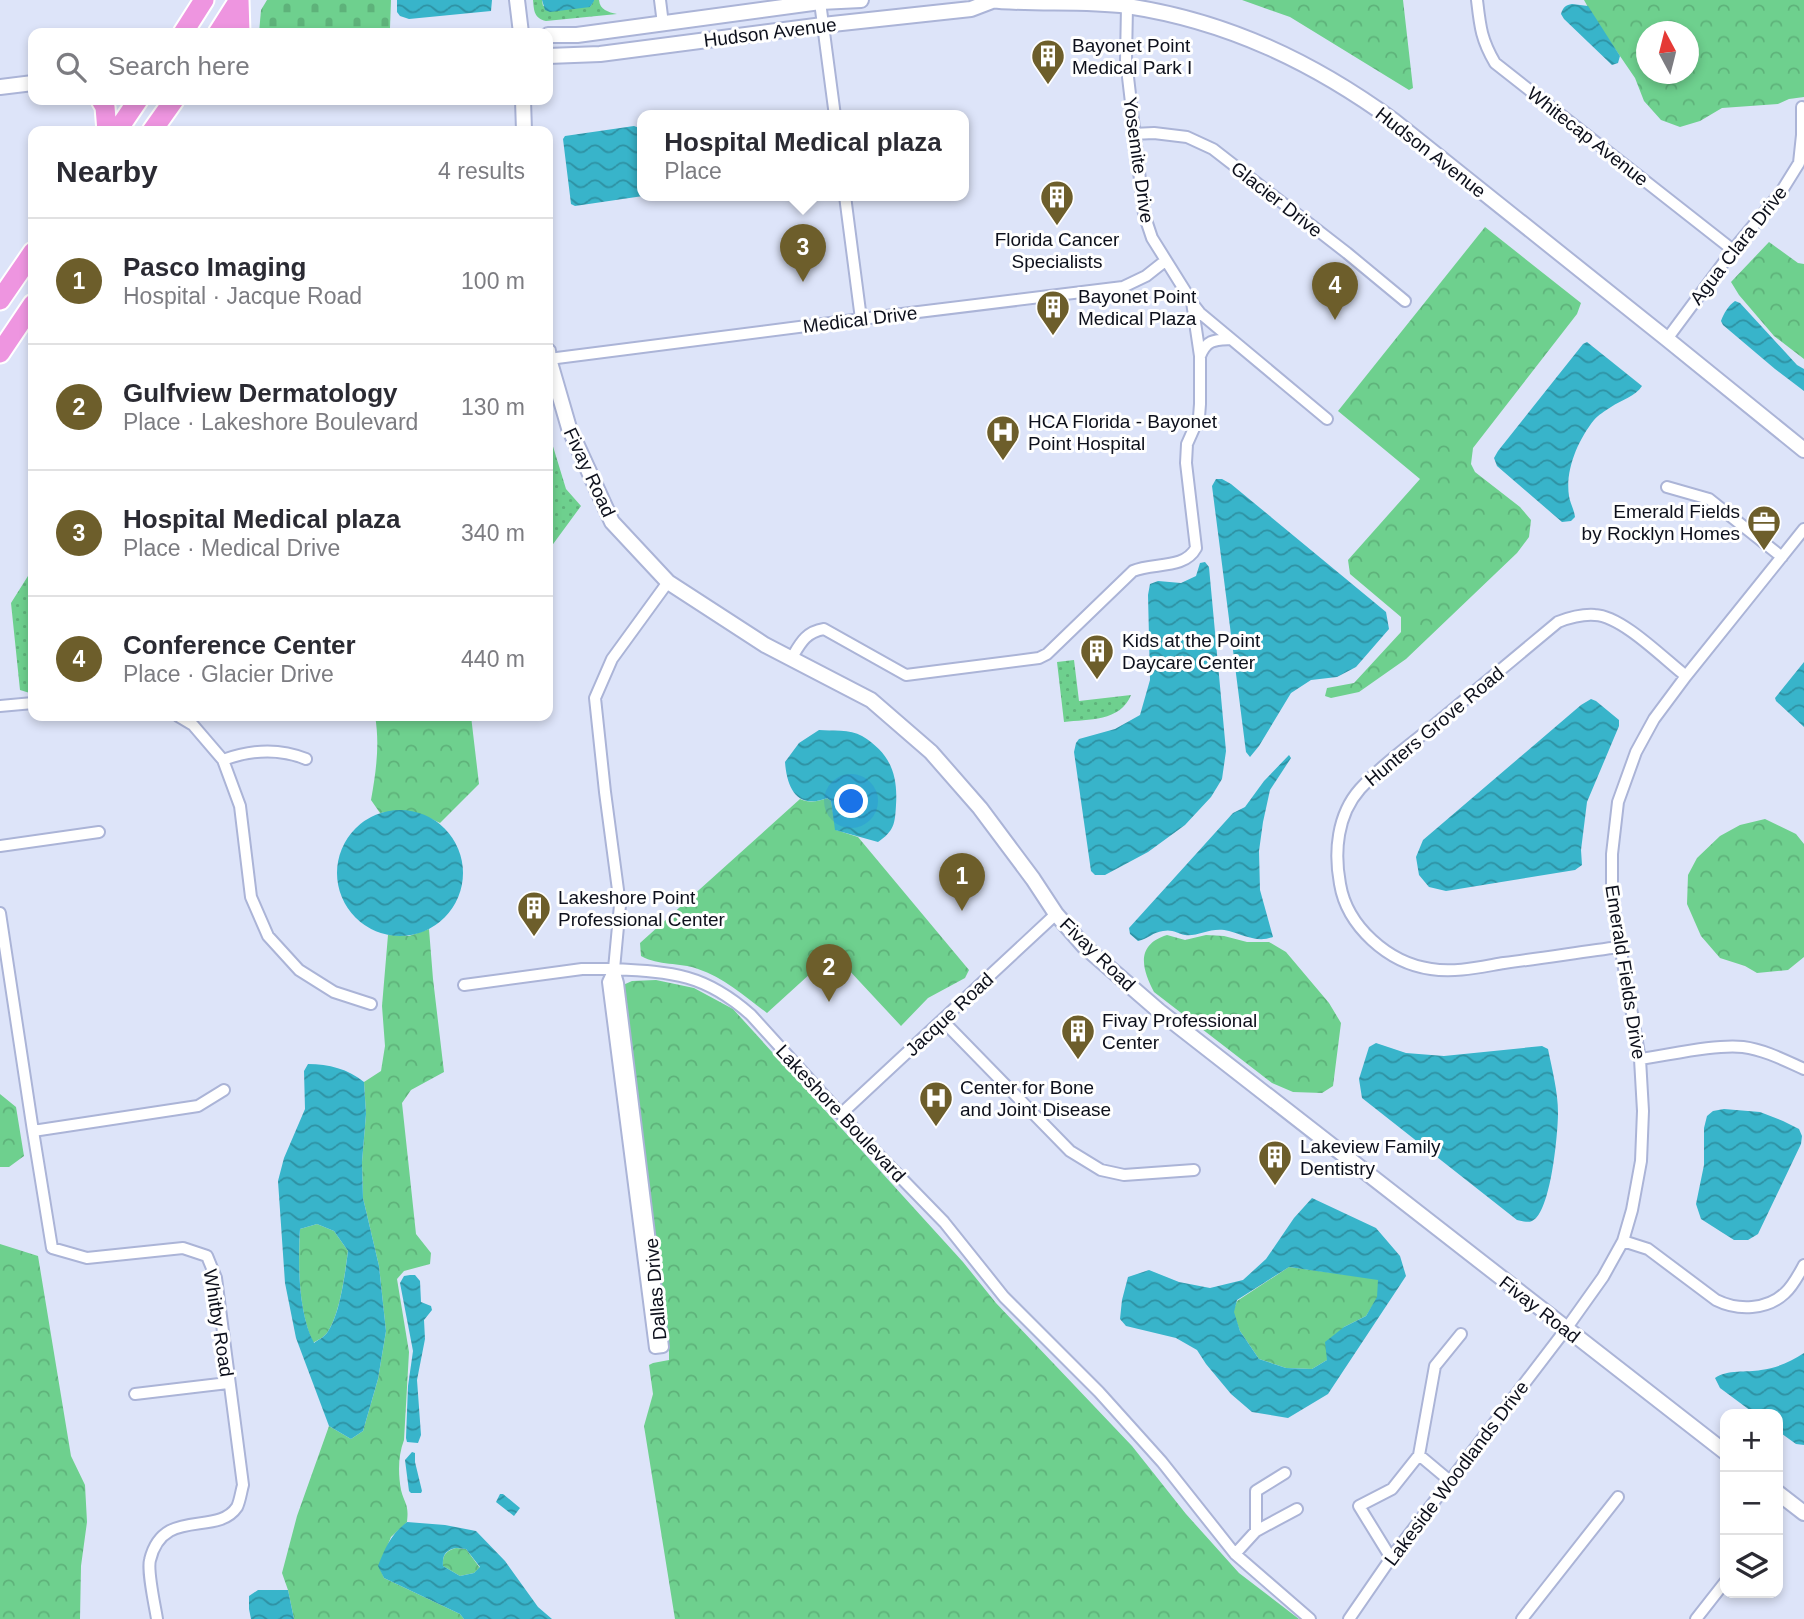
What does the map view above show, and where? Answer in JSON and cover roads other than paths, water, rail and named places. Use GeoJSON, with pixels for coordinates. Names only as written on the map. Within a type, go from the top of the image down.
{"type":"FeatureCollection","features":[{"type":"Feature","properties":{"kind":"highway"},"geometry":{"type":"LineString","coordinates":[[186,28],[204,0]]}},
{"type":"Feature","properties":{"kind":"highway"},"geometry":{"type":"LineString","coordinates":[[221,28],[239,0]]}},
{"type":"Feature","properties":{"kind":"highway"},"geometry":{"type":"LineString","coordinates":[[239,0],[240,28]]}},
{"type":"Feature","properties":{"kind":"highway"},"geometry":{"type":"LineString","coordinates":[[104,105],[107,126]]}},
{"type":"Feature","properties":{"kind":"highway"},"geometry":{"type":"LineString","coordinates":[[120,126],[135,105]]}},
{"type":"Feature","properties":{"kind":"highway"},"geometry":{"type":"LineString","coordinates":[[156,126],[170,105]]}},
{"type":"Feature","properties":{"kind":"highway"},"geometry":{"type":"LineString","coordinates":[[0,300],[28,259]]}},
{"type":"Feature","properties":{"kind":"highway"},"geometry":{"type":"LineString","coordinates":[[0,353],[28,311]]}},
{"type":"Feature","properties":{"kind":"street"},"geometry":{"type":"LineString","coordinates":[[517,0],[520,28]]}},
{"type":"Feature","properties":{"kind":"street"},"geometry":{"type":"LineString","coordinates":[[660,0],[663,24]]}},
{"type":"Feature","properties":{"kind":"street","name":"Hudson Avenue"},"geometry":{"type":"LineString","coordinates":[[553,35],[577,35],[820,2],[861,0]]}},
{"type":"Feature","properties":{"kind":"street","name":"Hudson Avenue"},"geometry":{"type":"LineString","coordinates":[[553,56],[600,54],[971,9],[990,0],[1127,6],[1208,23],[1253,40],[1315,69],[1359,95],[1804,450]]}},
{"type":"Feature","properties":{"kind":"street","name":"Whitecap Avenue"},"geometry":{"type":"LineString","coordinates":[[1477,0],[1485,47],[1495,63],[1733,250]]}},
{"type":"Feature","properties":{"kind":"street"},"geometry":{"type":"LineString","coordinates":[[820,2],[834,110]]}},
{"type":"Feature","properties":{"kind":"street","name":"Yosemite Drive"},"geometry":{"type":"LineString","coordinates":[[1127,6],[1126,60],[1133,134],[1144,214],[1152,238],[1200,313],[1326,419]]}},
{"type":"Feature","properties":{"kind":"street"},"geometry":{"type":"LineString","coordinates":[[0,88],[28,84]]}},
{"type":"Feature","properties":{"kind":"street"},"geometry":{"type":"LineString","coordinates":[[523,105],[524,126]]}},
{"type":"Feature","properties":{"kind":"street","name":"Agua Clara Drive"},"geometry":{"type":"LineString","coordinates":[[1667,339],[1801,164],[1802,107]]}},
{"type":"Feature","properties":{"kind":"street","name":"Glacier Drive"},"geometry":{"type":"LineString","coordinates":[[1133,134],[1154,133],[1186,137],[1213,149],[1347,253],[1405,302]]}},
{"type":"Feature","properties":{"kind":"street"},"geometry":{"type":"LineString","coordinates":[[846,201],[861,318]]}},
{"type":"Feature","properties":{"kind":"street","name":"Medical Drive"},"geometry":{"type":"LineString","coordinates":[[553,358],[1123,287],[1146,276],[1166,261]]}},
{"type":"Feature","properties":{"kind":"street","name":"Yosemite Drive"},"geometry":{"type":"LineString","coordinates":[[791,659],[804,637],[810,632],[824,629],[906,675],[1039,658],[1047,654],[1133,571],[1186,560],[1193,554],[1196,548],[1186,454],[1190,435],[1199,417],[1200,356],[1192,302]]}},
{"type":"Feature","properties":{"kind":"street"},"geometry":{"type":"LineString","coordinates":[[1200,356],[1206,344],[1211,341],[1231,339]]}},
{"type":"Feature","properties":{"kind":"street","name":"Fivay Road"},"geometry":{"type":"LineString","coordinates":[[553,373],[569,428],[612,522],[668,583],[765,645],[871,701],[931,752],[980,808],[1056,914],[1084,946],[1159,1011],[1720,1448]]}},
{"type":"Feature","properties":{"kind":"street"},"geometry":{"type":"LineString","coordinates":[[1667,487],[1709,499],[1782,557]]}},
{"type":"Feature","properties":{"kind":"street","name":"Emerald Fields Drive"},"geometry":{"type":"LineString","coordinates":[[1566,1329],[1603,1277],[1623,1241],[1641,1161],[1643,1111],[1640,1059],[1612,900],[1612,854],[1618,802],[1636,752],[1654,719],[1804,529]]}},
{"type":"Feature","properties":{"kind":"street"},"geometry":{"type":"LineString","coordinates":[[614,969],[620,905],[604,792],[595,698],[612,659],[668,583]]}},
{"type":"Feature","properties":{"kind":"street","name":"Hunters Grove Road"},"geometry":{"type":"LineString","coordinates":[[1619,947],[1457,970],[1430,969],[1396,958],[1369,937],[1352,917],[1341,893],[1336,865],[1338,838],[1346,813],[1358,791],[1558,622],[1577,615],[1598,614],[1618,621],[1686,676]]}},
{"type":"Feature","properties":{"kind":"street"},"geometry":{"type":"LineString","coordinates":[[0,706],[28,703]]}},
{"type":"Feature","properties":{"kind":"street"},"geometry":{"type":"LineString","coordinates":[[187,721],[193,724],[223,761],[240,806],[251,897],[268,936],[299,970],[334,992],[372,1004]]}},
{"type":"Feature","properties":{"kind":"street"},"geometry":{"type":"LineString","coordinates":[[223,761],[240,754],[281,751],[306,759]]}},
{"type":"Feature","properties":{"kind":"street"},"geometry":{"type":"LineString","coordinates":[[0,846],[99,832]]}},
{"type":"Feature","properties":{"kind":"street","name":"Whitby Road"},"geometry":{"type":"LineString","coordinates":[[0,913],[52,1248],[86,1258],[183,1248],[207,1256],[215,1278],[243,1485],[237,1506],[222,1519],[172,1528],[158,1542],[149,1561],[157,1619]]}},
{"type":"Feature","properties":{"kind":"street","name":"Jacque Road"},"geometry":{"type":"LineString","coordinates":[[842,1114],[1056,914]]}},
{"type":"Feature","properties":{"kind":"street","name":"Lakeshore Boulevard"},"geometry":{"type":"LineString","coordinates":[[464,985],[582,969],[654,971],[683,975],[734,1000],[944,1222],[1003,1297],[1099,1392],[1162,1462],[1235,1554],[1310,1619]]}},
{"type":"Feature","properties":{"kind":"street","name":"Dallas Drive"},"geometry":{"type":"LineString","coordinates":[[614,969],[620,996],[663,1347],[655,1349],[608,982],[614,969]]}},
{"type":"Feature","properties":{"kind":"street"},"geometry":{"type":"LineString","coordinates":[[0,976],[11,990]]}},
{"type":"Feature","properties":{"kind":"street"},"geometry":{"type":"LineString","coordinates":[[942,1020],[1070,1151],[1101,1170],[1124,1175],[1194,1171]]}},
{"type":"Feature","properties":{"kind":"street"},"geometry":{"type":"LineString","coordinates":[[1640,1059],[1721,1047],[1741,1047],[1767,1052],[1804,1069]]}},
{"type":"Feature","properties":{"kind":"street"},"geometry":{"type":"LineString","coordinates":[[33,1131],[198,1106],[223,1090]]}},
{"type":"Feature","properties":{"kind":"street"},"geometry":{"type":"LineString","coordinates":[[1623,1241],[1648,1249],[1728,1306],[1748,1308],[1769,1304],[1785,1293],[1804,1265]]}},
{"type":"Feature","properties":{"kind":"street","name":"Lakeside Woodlands Drive"},"geometry":{"type":"LineString","coordinates":[[1349,1619],[1391,1558],[1566,1329]]}},
{"type":"Feature","properties":{"kind":"street"},"geometry":{"type":"LineString","coordinates":[[1391,1558],[1359,1506],[1392,1489],[1419,1455],[1435,1366],[1461,1334]]}},
{"type":"Feature","properties":{"kind":"street"},"geometry":{"type":"LineString","coordinates":[[135,1394],[228,1383]]}},
{"type":"Feature","properties":{"kind":"street"},"geometry":{"type":"LineString","coordinates":[[1419,1455],[1450,1481]]}},
{"type":"Feature","properties":{"kind":"street"},"geometry":{"type":"LineString","coordinates":[[1256,1531],[1256,1491],[1285,1473]]}},
{"type":"Feature","properties":{"kind":"street"},"geometry":{"type":"LineString","coordinates":[[1522,1619],[1618,1497]]}},
{"type":"Feature","properties":{"kind":"street"},"geometry":{"type":"LineString","coordinates":[[1783,1497],[1804,1513]]}},
{"type":"Feature","properties":{"kind":"street"},"geometry":{"type":"LineString","coordinates":[[1235,1554],[1256,1531],[1297,1509]]}},
{"type":"Feature","properties":{"kind":"street"},"geometry":{"type":"LineString","coordinates":[[1696,1619],[1720,1588]]}},
{"type":"Feature","properties":{"kind":"water"},"geometry":{"type":"Polygon","coordinates":[[[397,0],[492,0],[491,11],[409,19],[397,12],[397,0]]]}},
{"type":"Feature","properties":{"kind":"water"},"geometry":{"type":"Polygon","coordinates":[[[542,0],[594,1],[590,7],[550,12],[545,10],[542,0]]]}},
{"type":"Feature","properties":{"kind":"water"},"geometry":{"type":"Polygon","coordinates":[[[1572,4],[1588,6],[1620,56],[1618,63],[1612,65],[1564,19],[1561,14],[1563,10],[1572,4]]]}},
{"type":"Feature","properties":{"kind":"water"},"geometry":{"type":"Polygon","coordinates":[[[637,127],[637,197],[575,206],[571,204],[563,139],[565,136],[637,127]]]}},
{"type":"Feature","properties":{"kind":"water"},"geometry":{"type":"Polygon","coordinates":[[[1735,301],[1804,369],[1804,391],[1723,325],[1723,315],[1735,301]]]}},
{"type":"Feature","properties":{"kind":"water"},"geometry":{"type":"Polygon","coordinates":[[[1587,342],[1642,386],[1598,416],[1588,428],[1574,456],[1569,476],[1569,496],[1575,517],[1571,521],[1562,522],[1497,466],[1494,458],[1587,342]]]}},
{"type":"Feature","properties":{"kind":"water"},"geometry":{"type":"Polygon","coordinates":[[[1216,479],[1231,484],[1386,612],[1389,629],[1356,667],[1337,677],[1311,680],[1291,693],[1250,757],[1246,752],[1212,486],[1216,479]]]}},
{"type":"Feature","properties":{"kind":"water"},"geometry":{"type":"Polygon","coordinates":[[[1205,562],[1209,567],[1226,751],[1222,779],[1211,797],[1185,825],[1148,852],[1105,875],[1095,875],[1091,871],[1074,752],[1076,743],[1079,739],[1115,729],[1140,715],[1150,680],[1150,584],[1158,581],[1181,583],[1196,576],[1200,563],[1205,562]]]}},
{"type":"Feature","properties":{"kind":"water"},"geometry":{"type":"Polygon","coordinates":[[[1804,662],[1804,727],[1775,698],[1804,662]]]}},
{"type":"Feature","properties":{"kind":"water"},"geometry":{"type":"Polygon","coordinates":[[[1591,699],[1619,720],[1619,726],[1587,802],[1581,850],[1582,865],[1575,870],[1446,891],[1429,887],[1419,875],[1416,857],[1423,840],[1591,699]]]}},
{"type":"Feature","properties":{"kind":"water"},"geometry":{"type":"Polygon","coordinates":[[[819,730],[847,731],[862,736],[886,757],[894,774],[895,817],[893,826],[878,842],[835,830],[831,801],[827,798],[817,801],[801,799],[791,788],[785,762],[799,743],[819,730]]]}},
{"type":"Feature","properties":{"kind":"water"},"geometry":{"type":"Polygon","coordinates":[[[1289,755],[1291,758],[1270,790],[1259,851],[1260,890],[1273,937],[1256,939],[1223,930],[1190,935],[1166,931],[1138,941],[1130,934],[1129,928],[1233,813],[1245,807],[1264,781],[1289,755]]]}},
{"type":"Feature","properties":{"kind":"water"},"geometry":{"type":"Polygon","coordinates":[[[400,810],[424,815],[445,828],[458,849],[463,873],[458,897],[445,918],[424,931],[400,936],[376,931],[355,918],[342,897],[337,873],[342,849],[355,828],[376,815],[400,810]]]}},
{"type":"Feature","properties":{"kind":"water"},"geometry":{"type":"Polygon","coordinates":[[[1376,1043],[1406,1053],[1444,1056],[1542,1046],[1548,1049],[1557,1097],[1557,1137],[1549,1189],[1539,1215],[1532,1221],[1517,1220],[1362,1098],[1359,1079],[1369,1047],[1376,1043]]]}},
{"type":"Feature","properties":{"kind":"water"},"geometry":{"type":"Polygon","coordinates":[[[308,1064],[331,1066],[364,1082],[366,1114],[362,1162],[363,1198],[379,1266],[386,1331],[378,1379],[363,1431],[351,1439],[329,1426],[296,1338],[285,1283],[278,1181],[284,1158],[305,1109],[304,1071],[308,1064]],[[317,1224],[300,1229],[299,1272],[302,1303],[314,1343],[326,1334],[332,1325],[339,1305],[348,1251],[334,1231],[317,1224]]]}},
{"type":"Feature","properties":{"kind":"water"},"geometry":{"type":"Polygon","coordinates":[[[1724,1109],[1760,1112],[1799,1129],[1802,1136],[1801,1144],[1758,1234],[1748,1240],[1734,1240],[1701,1219],[1696,1204],[1704,1165],[1704,1128],[1707,1116],[1713,1111],[1724,1109]]]}},
{"type":"Feature","properties":{"kind":"water"},"geometry":{"type":"Polygon","coordinates":[[[1312,1198],[1376,1228],[1400,1256],[1406,1276],[1328,1394],[1288,1418],[1252,1412],[1231,1394],[1197,1350],[1176,1338],[1126,1326],[1120,1319],[1128,1277],[1149,1270],[1179,1282],[1210,1288],[1243,1280],[1266,1259],[1294,1218],[1312,1198]],[[1289,1267],[1237,1300],[1234,1312],[1240,1331],[1259,1359],[1286,1368],[1312,1369],[1327,1360],[1325,1342],[1344,1327],[1366,1316],[1377,1297],[1378,1280],[1289,1267]]]}},
{"type":"Feature","properties":{"kind":"water"},"geometry":{"type":"Polygon","coordinates":[[[415,1275],[420,1281],[421,1302],[431,1306],[432,1310],[424,1320],[425,1339],[417,1380],[421,1435],[418,1443],[407,1442],[406,1438],[408,1386],[413,1351],[400,1283],[404,1276],[415,1275]]]}},
{"type":"Feature","properties":{"kind":"water"},"geometry":{"type":"Polygon","coordinates":[[[1804,1353],[1804,1445],[1796,1444],[1783,1435],[1783,1409],[1748,1409],[1720,1388],[1715,1378],[1731,1372],[1772,1368],[1804,1353]]]}},
{"type":"Feature","properties":{"kind":"water"},"geometry":{"type":"Polygon","coordinates":[[[412,1452],[415,1453],[421,1493],[409,1491],[405,1460],[412,1452]]]}},
{"type":"Feature","properties":{"kind":"water"},"geometry":{"type":"Polygon","coordinates":[[[500,1494],[520,1508],[514,1516],[496,1502],[500,1494]]]}},
{"type":"Feature","properties":{"kind":"water"},"geometry":{"type":"Polygon","coordinates":[[[407,1522],[476,1531],[505,1561],[538,1607],[552,1619],[464,1619],[460,1614],[384,1578],[378,1566],[383,1553],[397,1531],[407,1522]],[[456,1548],[447,1552],[443,1566],[460,1576],[474,1573],[480,1567],[466,1549],[456,1548]]]}},
{"type":"Feature","properties":{"kind":"water"},"geometry":{"type":"Polygon","coordinates":[[[258,1590],[288,1590],[294,1619],[251,1619],[249,1596],[258,1590]]]}},
{"type":"Feature","properties":{"kind":"place","name":"Bayonet Point Medical Park I"},"geometry":{"type":"Point","coordinates":[1048,86]}},
{"type":"Feature","properties":{"kind":"place","name":"Florida Cancer Specialists"},"geometry":{"type":"Point","coordinates":[1057,227]}},
{"type":"Feature","properties":{"kind":"place","name":"Hospital Medical plaza"},"geometry":{"type":"Point","coordinates":[803,282]}},
{"type":"Feature","properties":{"kind":"place","name":"Conference Center"},"geometry":{"type":"Point","coordinates":[1335,320]}},
{"type":"Feature","properties":{"kind":"place","name":"Bayonet Point Medical Plaza"},"geometry":{"type":"Point","coordinates":[1053,337]}},
{"type":"Feature","properties":{"kind":"place","name":"HCA Florida - Bayonet Point Hospital"},"geometry":{"type":"Point","coordinates":[1003,462]}},
{"type":"Feature","properties":{"kind":"place","name":"Emerald Fields by Rocklyn Homes"},"geometry":{"type":"Point","coordinates":[1764,552]}},
{"type":"Feature","properties":{"kind":"place","name":"Kids at the Point Daycare Center"},"geometry":{"type":"Point","coordinates":[1097,681]}},
{"type":"Feature","properties":{"kind":"place","name":"Pasco Imaging"},"geometry":{"type":"Point","coordinates":[962,911]}},
{"type":"Feature","properties":{"kind":"place","name":"Lakeshore Point Professional Center"},"geometry":{"type":"Point","coordinates":[534,938]}},
{"type":"Feature","properties":{"kind":"place","name":"Gulfview Dermatology"},"geometry":{"type":"Point","coordinates":[829,1002]}},
{"type":"Feature","properties":{"kind":"place","name":"Fivay Professional Center"},"geometry":{"type":"Point","coordinates":[1078,1061]}},
{"type":"Feature","properties":{"kind":"place","name":"Center for Bone and Joint Disease"},"geometry":{"type":"Point","coordinates":[936,1128]}},
{"type":"Feature","properties":{"kind":"place","name":"Lakeview Family Dentistry"},"geometry":{"type":"Point","coordinates":[1275,1187]}}]}
